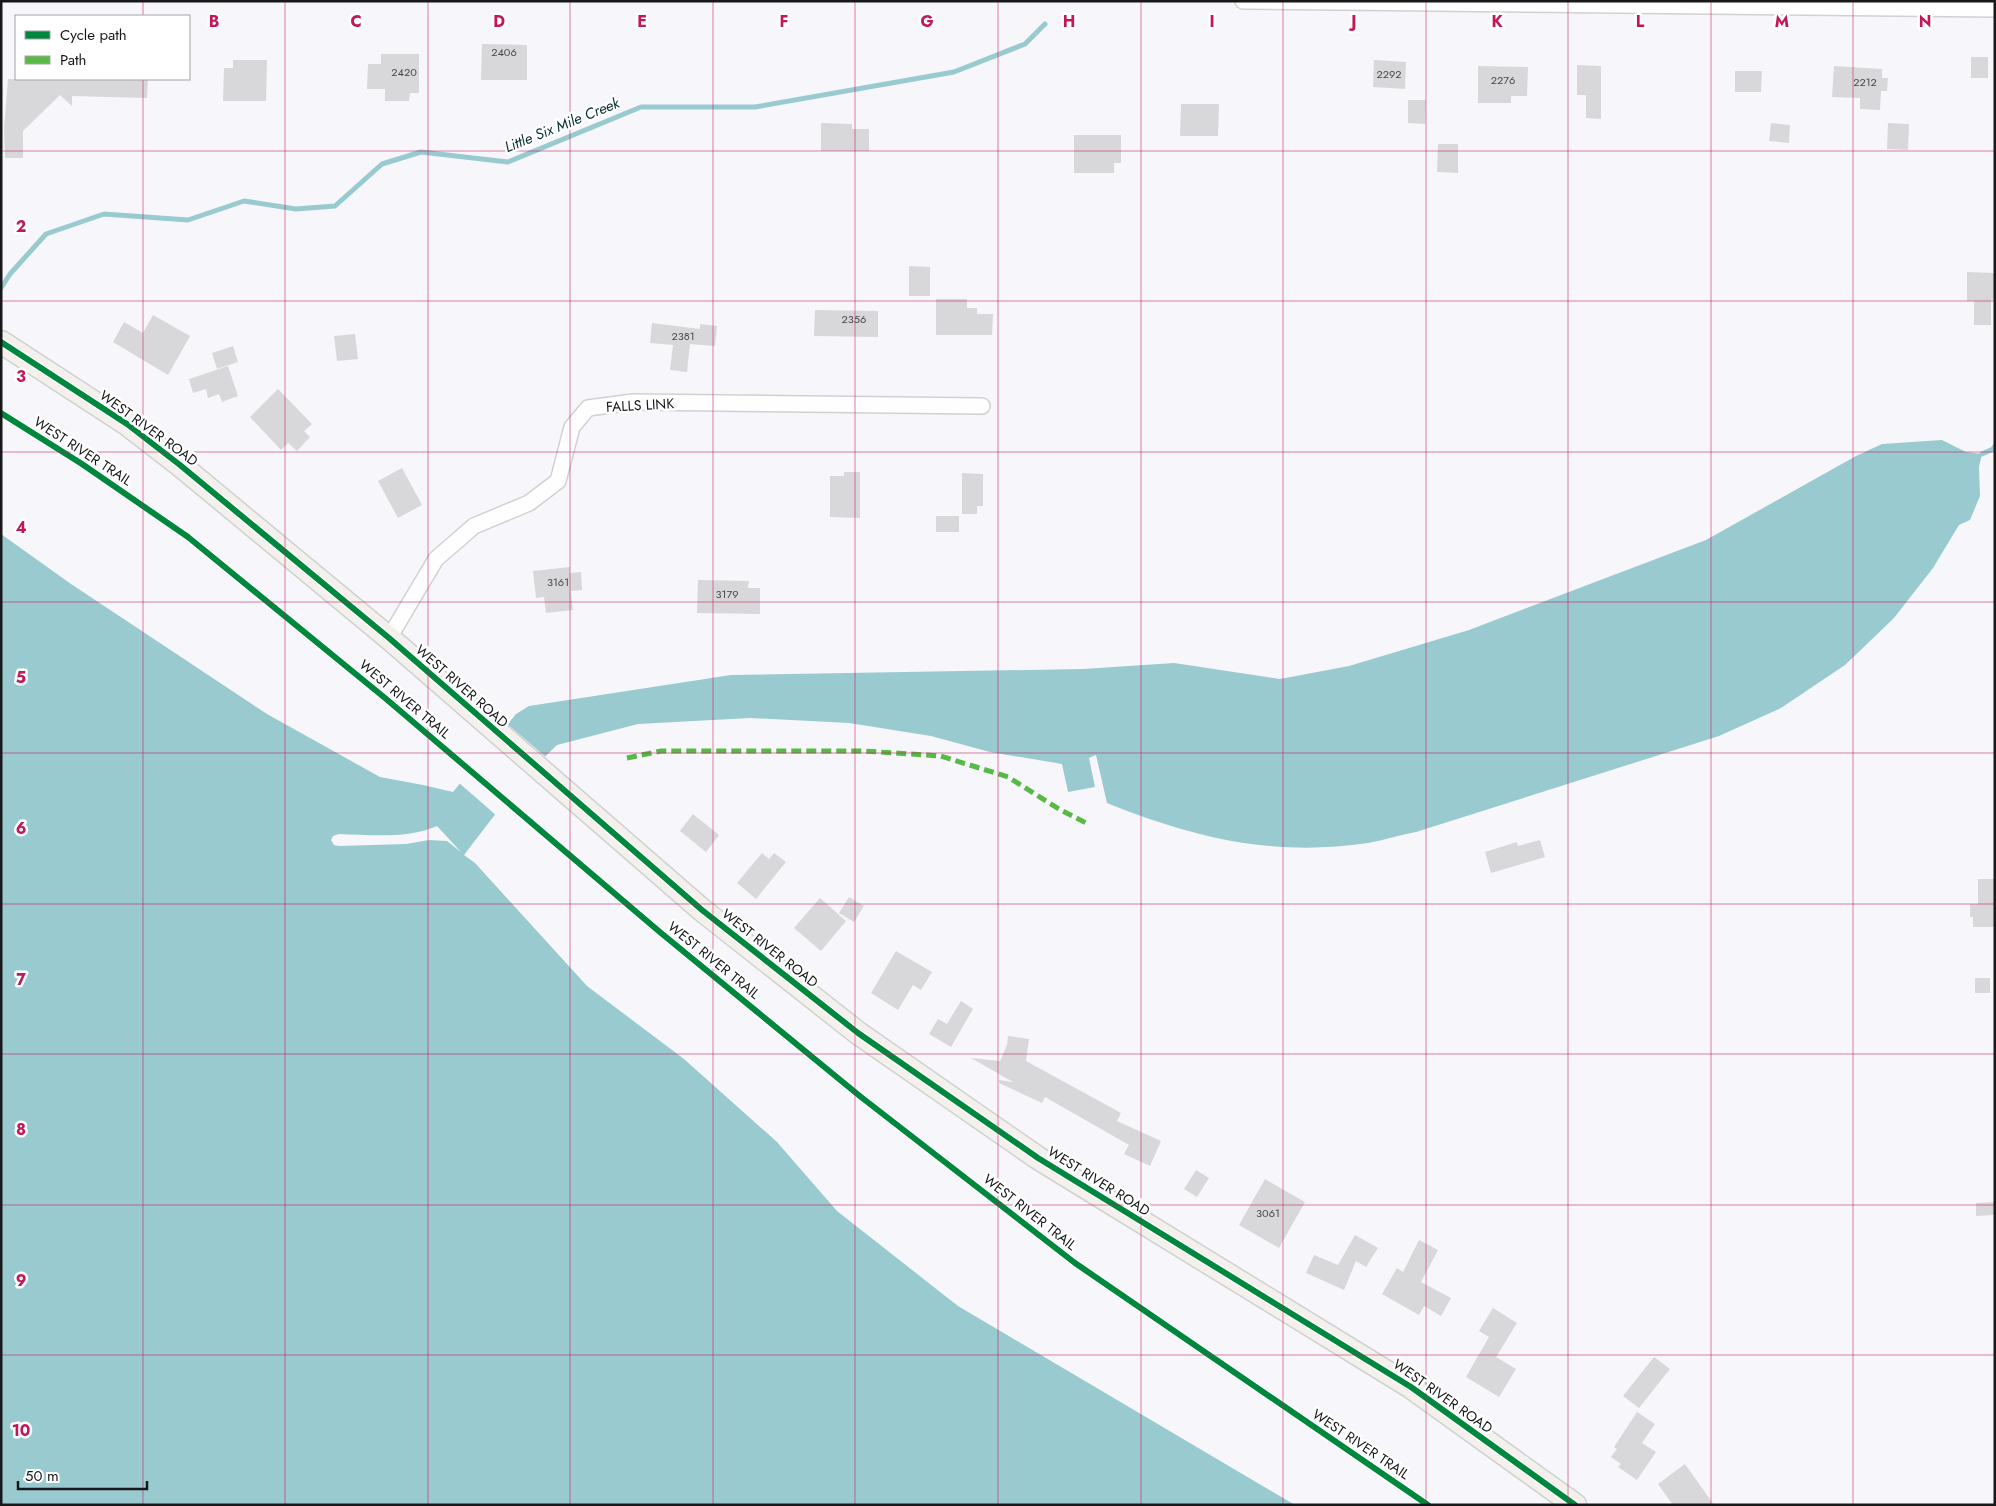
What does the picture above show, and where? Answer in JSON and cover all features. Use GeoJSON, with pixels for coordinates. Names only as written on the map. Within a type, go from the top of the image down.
{"type":"FeatureCollection","features":[{"type":"Feature","properties":{"kind":"main road","name":"WEST RIVER ROAD"},"geometry":{"type":"LineString","coordinates":[[1,342],[120,419],[180,465],[389,638],[702,910],[858,1034],[1038,1158],[1411,1387],[1575,1505]]}},
{"type":"Feature","properties":{"kind":"street"},"geometry":{"type":"LineString","coordinates":[[1243,1],[1995,9]]}},
{"type":"Feature","properties":{"kind":"street","name":"FALLS LINK"},"geometry":{"type":"LineString","coordinates":[[389,638],[436,559],[474,526],[529,504],[558,481],[572,427],[588,408],[633,402],[982,406]]}},
{"type":"Feature","properties":{"kind":"water"},"geometry":{"type":"Polygon","coordinates":[[[1942,440],[1966,452],[1982,454],[1979,467],[1980,496],[1970,520],[1959,525],[1933,568],[1894,618],[1845,665],[1781,708],[1719,736],[1416,832],[1368,843],[1333,847],[1299,848],[1235,841],[1171,826],[1107,803],[1096,755],[1089,758],[1095,787],[1068,792],[1062,764],[990,752],[931,736],[849,723],[750,718],[638,724],[557,745],[523,778],[464,855],[475,863],[587,986],[684,1059],[777,1142],[837,1211],[958,1306],[1295,1505],[1,1505],[1,534],[71,584],[267,714],[380,777],[453,792],[516,714],[529,706],[731,675],[1083,669],[1174,663],[1280,679],[1349,666],[1469,630],[1706,540],[1856,456],[1882,444],[1942,440]],[[437,826],[401,835],[339,834],[333,836],[331,840],[334,845],[339,846],[406,844],[429,840],[447,841],[461,852],[437,826]]]}},
{"type":"Feature","properties":{"kind":"pier"},"geometry":{"type":"Polygon","coordinates":[[[506,723],[547,758],[525,779],[497,816],[458,782],[506,723]]]}},
{"type":"Feature","properties":{"kind":"building"},"geometry":{"type":"Polygon","coordinates":[[[482,44],[527,45],[527,80],[481,80],[482,44]]]}},
{"type":"Feature","properties":{"kind":"building"},"geometry":{"type":"Polygon","coordinates":[[[381,54],[419,54],[419,93],[410,93],[409,101],[385,101],[385,89],[367,89],[368,64],[381,64],[381,54]]]}},
{"type":"Feature","properties":{"kind":"building"},"geometry":{"type":"Polygon","coordinates":[[[1971,57],[1988,57],[1988,78],[1971,78],[1971,57]]]}},
{"type":"Feature","properties":{"kind":"building"},"geometry":{"type":"Polygon","coordinates":[[[233,60],[267,60],[266,101],[223,101],[224,68],[233,68],[233,60]]]}},
{"type":"Feature","properties":{"kind":"building"},"geometry":{"type":"Polygon","coordinates":[[[1374,60],[1406,62],[1405,89],[1373,87],[1374,60]]]}},
{"type":"Feature","properties":{"kind":"building"},"geometry":{"type":"Polygon","coordinates":[[[1577,65],[1601,66],[1601,119],[1586,118],[1586,95],[1577,95],[1577,65]]]}},
{"type":"Feature","properties":{"kind":"building"},"geometry":{"type":"Polygon","coordinates":[[[1478,66],[1528,67],[1527,96],[1511,96],[1511,103],[1478,103],[1478,66]]]}},
{"type":"Feature","properties":{"kind":"building"},"geometry":{"type":"Polygon","coordinates":[[[1834,66],[1882,69],[1882,78],[1888,78],[1887,91],[1881,91],[1880,110],[1860,109],[1860,98],[1832,97],[1834,66]]]}},
{"type":"Feature","properties":{"kind":"building"},"geometry":{"type":"Polygon","coordinates":[[[1735,71],[1762,71],[1761,92],[1735,92],[1735,71]]]}},
{"type":"Feature","properties":{"kind":"building"},"geometry":{"type":"Polygon","coordinates":[[[8,79],[148,80],[147,98],[72,96],[72,106],[60,95],[23,131],[23,158],[5,158],[4,128],[8,79]]]}},
{"type":"Feature","properties":{"kind":"building"},"geometry":{"type":"Polygon","coordinates":[[[1408,100],[1426,100],[1425,124],[1408,123],[1408,100]]]}},
{"type":"Feature","properties":{"kind":"building"},"geometry":{"type":"Polygon","coordinates":[[[1181,104],[1219,104],[1218,136],[1180,136],[1181,104]]]}},
{"type":"Feature","properties":{"kind":"building"},"geometry":{"type":"Polygon","coordinates":[[[821,123],[852,124],[852,129],[869,129],[869,151],[821,151],[821,123]]]}},
{"type":"Feature","properties":{"kind":"building"},"geometry":{"type":"Polygon","coordinates":[[[1771,123],[1790,125],[1789,143],[1769,141],[1771,123]]]}},
{"type":"Feature","properties":{"kind":"building"},"geometry":{"type":"Polygon","coordinates":[[[1888,123],[1909,124],[1908,150],[1887,149],[1888,123]]]}},
{"type":"Feature","properties":{"kind":"building"},"geometry":{"type":"Polygon","coordinates":[[[1074,135],[1121,135],[1121,163],[1114,163],[1114,173],[1074,173],[1074,135]]]}},
{"type":"Feature","properties":{"kind":"building"},"geometry":{"type":"Polygon","coordinates":[[[1438,144],[1458,144],[1458,173],[1437,172],[1438,144]]]}},
{"type":"Feature","properties":{"kind":"building"},"geometry":{"type":"Polygon","coordinates":[[[909,266],[930,267],[930,296],[909,296],[909,266]]]}},
{"type":"Feature","properties":{"kind":"building"},"geometry":{"type":"Polygon","coordinates":[[[1967,272],[1995,273],[1995,300],[1991,300],[1991,325],[1974,325],[1974,301],[1967,301],[1967,272]]]}},
{"type":"Feature","properties":{"kind":"building"},"geometry":{"type":"Polygon","coordinates":[[[936,299],[967,299],[967,308],[977,308],[977,314],[993,314],[992,335],[936,335],[936,299]]]}},
{"type":"Feature","properties":{"kind":"building"},"geometry":{"type":"Polygon","coordinates":[[[815,310],[878,311],[878,337],[814,336],[815,310]]]}},
{"type":"Feature","properties":{"kind":"building"},"geometry":{"type":"Polygon","coordinates":[[[153,315],[190,336],[168,375],[113,342],[124,322],[143,333],[153,315]]]}},
{"type":"Feature","properties":{"kind":"building"},"geometry":{"type":"Polygon","coordinates":[[[652,323],[700,329],[700,324],[717,326],[715,346],[690,344],[687,372],[670,370],[673,345],[650,343],[652,323]]]}},
{"type":"Feature","properties":{"kind":"building"},"geometry":{"type":"Polygon","coordinates":[[[355,334],[358,359],[337,361],[334,336],[355,334]]]}},
{"type":"Feature","properties":{"kind":"building"},"geometry":{"type":"Polygon","coordinates":[[[233,346],[238,362],[217,369],[212,353],[233,346]]]}},
{"type":"Feature","properties":{"kind":"building"},"geometry":{"type":"Polygon","coordinates":[[[228,366],[238,396],[222,402],[219,394],[208,398],[206,389],[193,393],[189,379],[228,366]]]}},
{"type":"Feature","properties":{"kind":"building"},"geometry":{"type":"Polygon","coordinates":[[[278,389],[312,424],[304,431],[310,437],[297,451],[288,443],[281,450],[250,417],[278,389]]]}},
{"type":"Feature","properties":{"kind":"building"},"geometry":{"type":"Polygon","coordinates":[[[402,468],[422,505],[398,518],[378,481],[402,468]]]}},
{"type":"Feature","properties":{"kind":"building"},"geometry":{"type":"Polygon","coordinates":[[[844,472],[860,472],[860,518],[830,517],[830,476],[844,476],[844,472]]]}},
{"type":"Feature","properties":{"kind":"building"},"geometry":{"type":"Polygon","coordinates":[[[962,473],[983,474],[983,506],[977,506],[977,514],[962,514],[962,473]]]}},
{"type":"Feature","properties":{"kind":"building"},"geometry":{"type":"Polygon","coordinates":[[[936,516],[959,516],[959,532],[936,532],[936,516]]]}},
{"type":"Feature","properties":{"kind":"building"},"geometry":{"type":"Polygon","coordinates":[[[570,567],[570,573],[581,572],[582,590],[571,591],[573,610],[546,613],[544,597],[536,598],[533,571],[570,567]]]}},
{"type":"Feature","properties":{"kind":"building"},"geometry":{"type":"Polygon","coordinates":[[[698,580],[749,581],[748,588],[760,588],[760,614],[697,613],[698,580]]]}},
{"type":"Feature","properties":{"kind":"building"},"geometry":{"type":"Polygon","coordinates":[[[693,814],[719,835],[706,852],[680,831],[693,814]]]}},
{"type":"Feature","properties":{"kind":"building"},"geometry":{"type":"Polygon","coordinates":[[[1540,840],[1545,857],[1491,873],[1485,852],[1517,842],[1518,846],[1540,840]]]}},
{"type":"Feature","properties":{"kind":"building"},"geometry":{"type":"Polygon","coordinates":[[[762,853],[769,859],[774,853],[786,862],[756,899],[737,883],[762,853]]]}},
{"type":"Feature","properties":{"kind":"building"},"geometry":{"type":"Polygon","coordinates":[[[1978,879],[1995,879],[1995,927],[1973,927],[1973,917],[1970,917],[1970,904],[1978,904],[1978,879]]]}},
{"type":"Feature","properties":{"kind":"building"},"geometry":{"type":"Polygon","coordinates":[[[849,897],[864,906],[854,922],[839,913],[849,897]]]}},
{"type":"Feature","properties":{"kind":"building"},"geometry":{"type":"Polygon","coordinates":[[[820,898],[846,921],[821,951],[794,928],[820,898]]]}},
{"type":"Feature","properties":{"kind":"building"},"geometry":{"type":"Polygon","coordinates":[[[896,951],[932,972],[921,990],[913,985],[898,1010],[871,993],[896,951]]]}},
{"type":"Feature","properties":{"kind":"building"},"geometry":{"type":"Polygon","coordinates":[[[1975,978],[1990,978],[1990,993],[1975,993],[1975,978]]]}},
{"type":"Feature","properties":{"kind":"building"},"geometry":{"type":"Polygon","coordinates":[[[961,1001],[973,1009],[951,1047],[929,1034],[938,1019],[947,1024],[961,1001]]]}},
{"type":"Feature","properties":{"kind":"building"},"geometry":{"type":"Polygon","coordinates":[[[1008,1036],[1029,1039],[1026,1061],[1121,1113],[1117,1121],[1161,1141],[1150,1166],[1124,1154],[1129,1145],[1045,1097],[1042,1103],[999,1083],[999,1080],[1013,1082],[971,1058],[1000,1061],[1007,1045],[1008,1036]]]}},
{"type":"Feature","properties":{"kind":"building"},"geometry":{"type":"Polygon","coordinates":[[[1196,1170],[1209,1178],[1197,1197],[1184,1189],[1196,1170]]]}},
{"type":"Feature","properties":{"kind":"building"},"geometry":{"type":"Polygon","coordinates":[[[1265,1179],[1305,1202],[1279,1248],[1239,1225],[1265,1179]]]}},
{"type":"Feature","properties":{"kind":"building"},"geometry":{"type":"Polygon","coordinates":[[[1994,1202],[1994,1215],[1976,1216],[1976,1203],[1994,1202]]]}},
{"type":"Feature","properties":{"kind":"building"},"geometry":{"type":"Polygon","coordinates":[[[1355,1235],[1378,1248],[1366,1267],[1356,1261],[1344,1290],[1306,1273],[1314,1255],[1338,1265],[1355,1235]]]}},
{"type":"Feature","properties":{"kind":"building"},"geometry":{"type":"Polygon","coordinates":[[[1419,1240],[1438,1250],[1421,1282],[1451,1298],[1441,1316],[1424,1306],[1419,1315],[1382,1294],[1397,1268],[1403,1272],[1419,1240]]]}},
{"type":"Feature","properties":{"kind":"building"},"geometry":{"type":"Polygon","coordinates":[[[1493,1308],[1517,1323],[1496,1357],[1516,1369],[1499,1397],[1466,1377],[1489,1337],[1479,1331],[1493,1308]]]}},
{"type":"Feature","properties":{"kind":"building"},"geometry":{"type":"Polygon","coordinates":[[[1654,1357],[1670,1369],[1639,1408],[1623,1396],[1654,1357]]]}},
{"type":"Feature","properties":{"kind":"building"},"geometry":{"type":"Polygon","coordinates":[[[1637,1412],[1655,1424],[1642,1443],[1656,1452],[1637,1480],[1618,1467],[1621,1464],[1611,1457],[1617,1449],[1614,1447],[1637,1412]]]}},
{"type":"Feature","properties":{"kind":"building"},"geometry":{"type":"Polygon","coordinates":[[[1685,1464],[1714,1505],[1673,1505],[1658,1484],[1685,1464]]]}},
{"type":"Feature","properties":{"kind":"waterway","name":"Little Six Mile Creek"},"geometry":{"type":"LineString","coordinates":[[1,288],[10,274],[46,234],[104,214],[188,220],[244,201],[296,209],[335,206],[382,164],[421,152],[508,162],[641,107],[755,107],[954,72],[1025,44],[1045,24]]}},
{"type":"Feature","properties":{"kind":"waterway"},"geometry":{"type":"LineString","coordinates":[[1982,454],[1993,449],[1995,446]]}},
{"type":"Feature","properties":{"kind":"marked path"},"geometry":{"type":"LineString","coordinates":[[627,758],[661,751],[864,751],[941,756],[1008,777],[1059,809],[1088,824]]}},
{"type":"Feature","properties":{"kind":"cycle path"},"geometry":{"type":"LineString","coordinates":[[1,342],[127,424],[180,465],[389,638],[702,910],[858,1033],[1038,1158],[1411,1387],[1575,1505]]}},
{"type":"Feature","properties":{"kind":"cycle path","name":"WEST RIVER TRAIL"},"geometry":{"type":"LineString","coordinates":[[1,413],[82,464],[188,537],[385,698],[661,933],[861,1097],[1075,1263],[1428,1505]]}}]}
